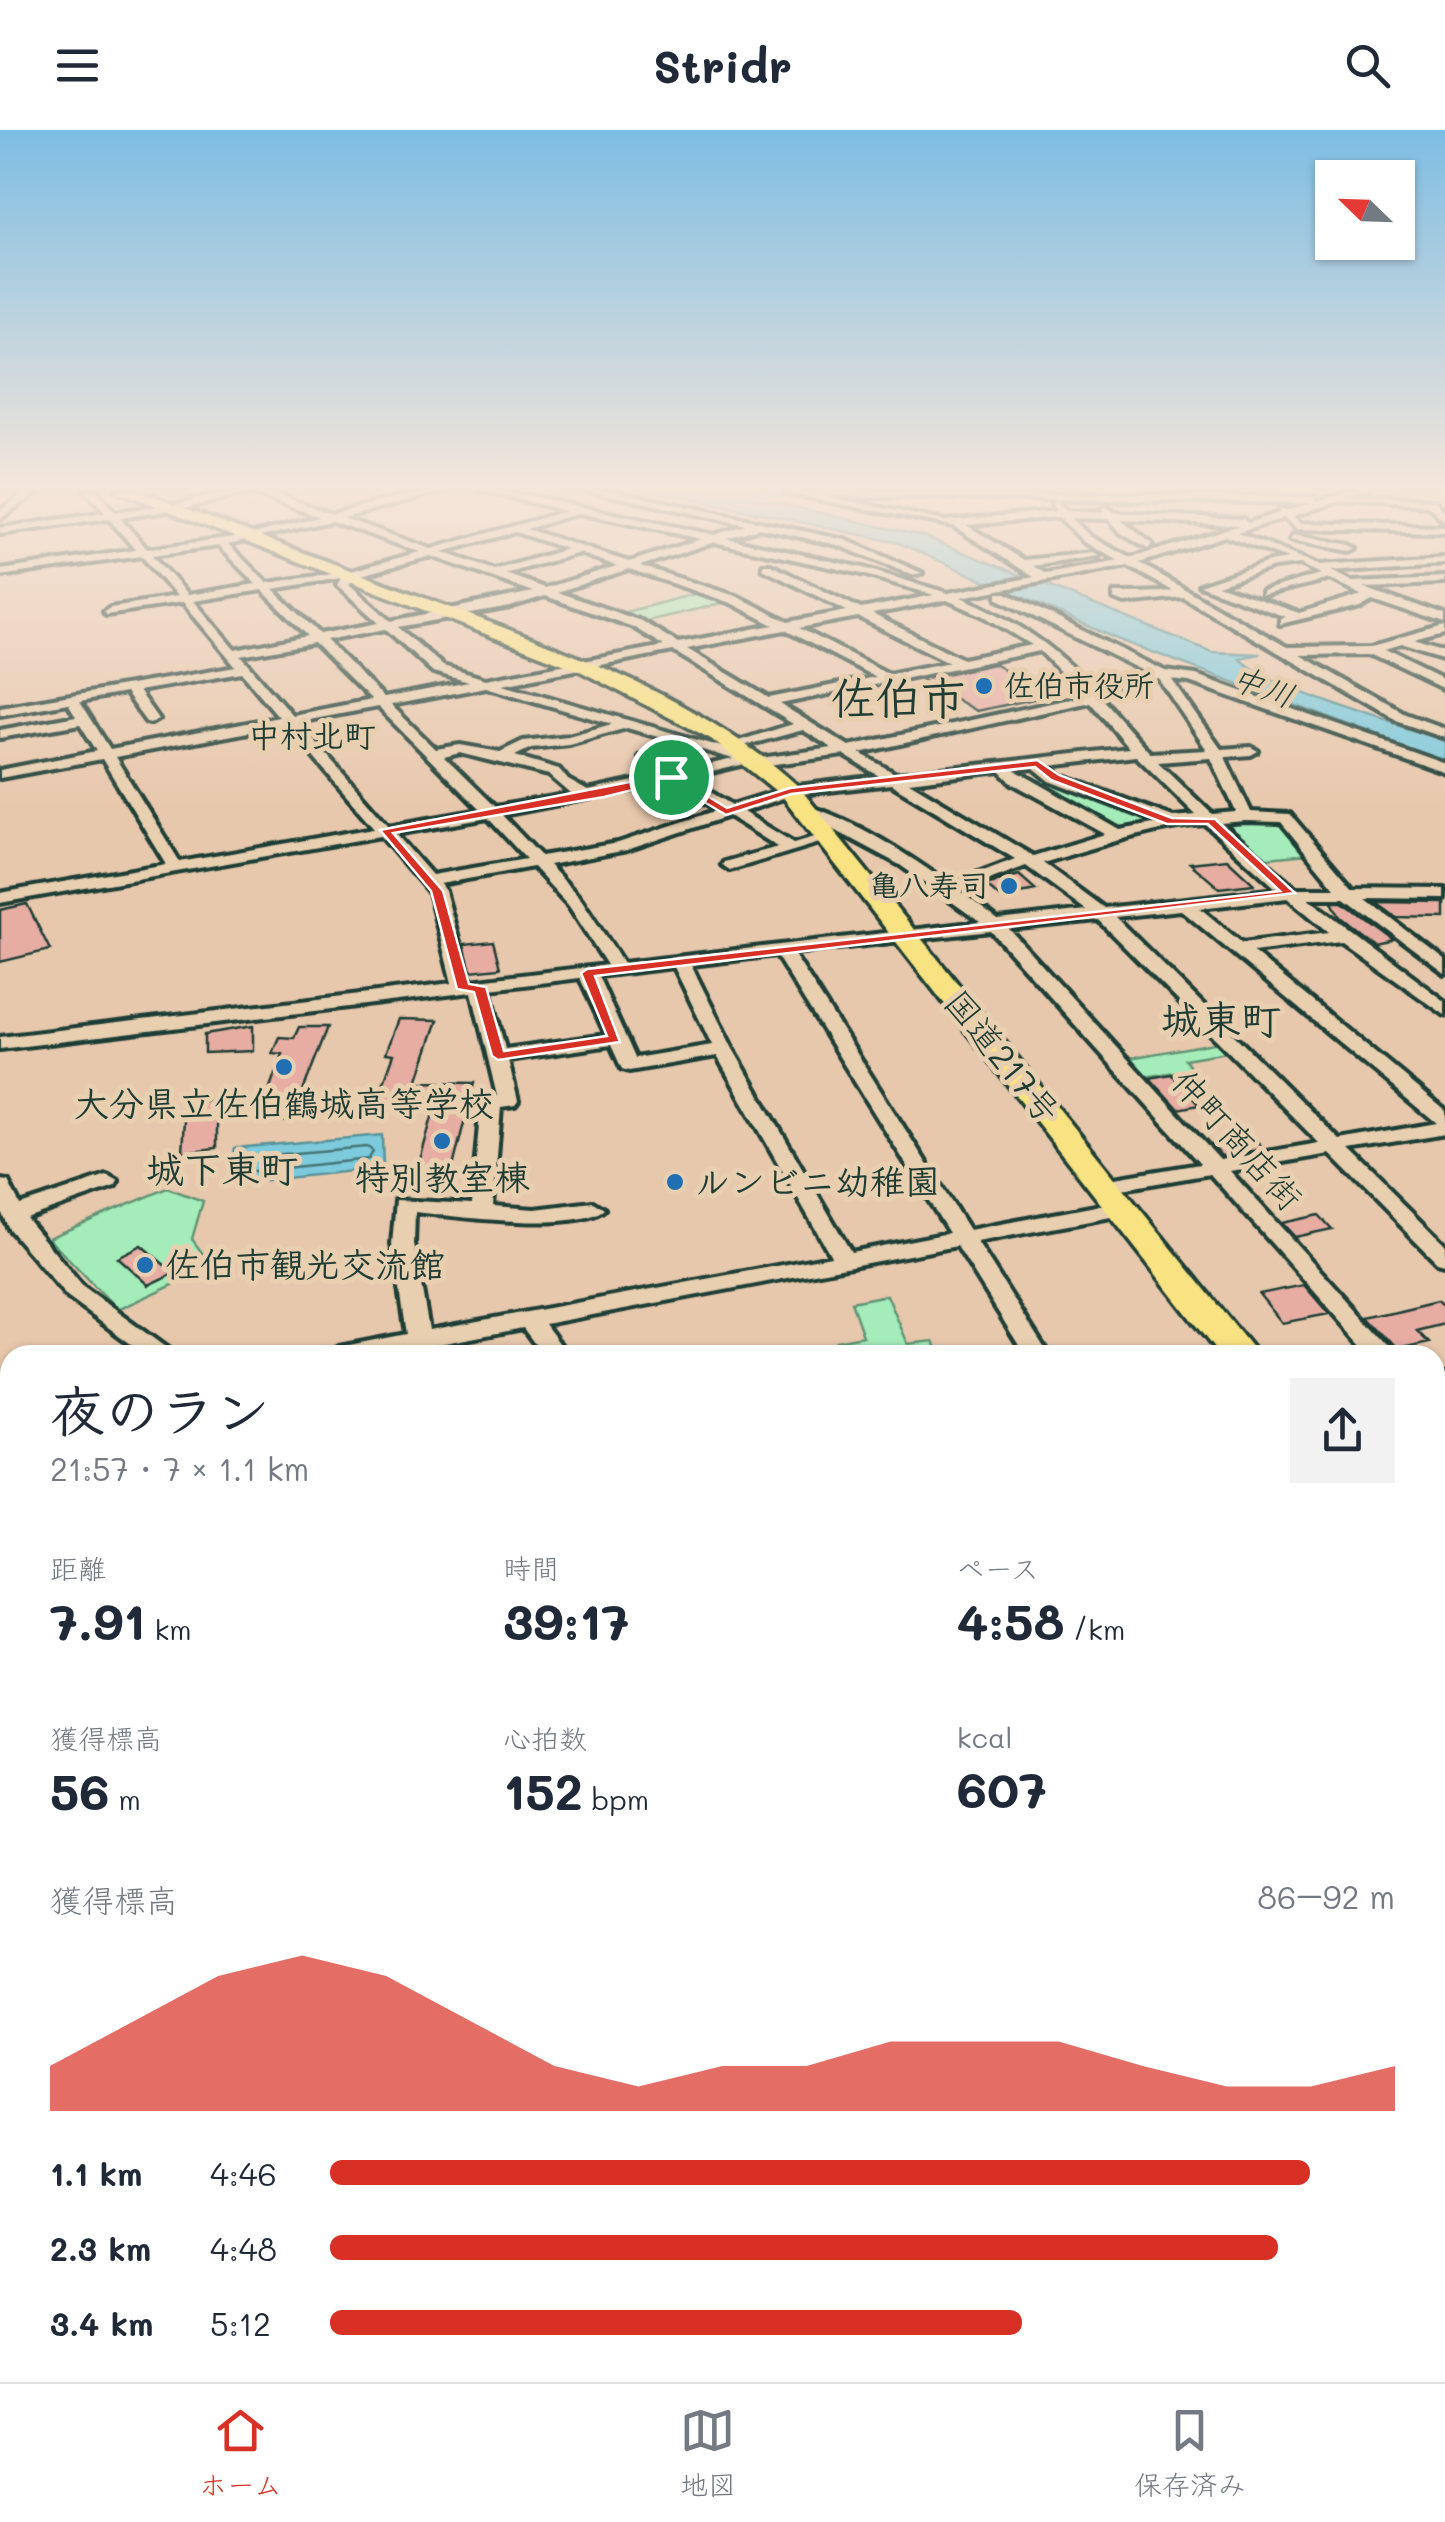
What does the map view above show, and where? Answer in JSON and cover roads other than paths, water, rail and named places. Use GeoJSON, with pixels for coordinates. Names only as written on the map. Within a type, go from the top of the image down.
{"type":"FeatureCollection","features":[{"type":"Feature","properties":{"kind":"highway","name":"国道217号"},"geometry":{"type":"LineString","coordinates":[[397,595],[647,694],[749,756],[798,801],[1232,1345]]}},
{"type":"Feature","properties":{"kind":"street"},"geometry":{"type":"LineString","coordinates":[[181,595],[437,891],[498,1056],[508,1100],[491,1102],[482,1212]]}},
{"type":"Feature","properties":{"kind":"street"},"geometry":{"type":"LineString","coordinates":[[110,611],[208,595]]}},
{"type":"Feature","properties":{"kind":"street"},"geometry":{"type":"LineString","coordinates":[[274,595],[491,812],[575,902],[618,968]]}},
{"type":"Feature","properties":{"kind":"street"},"geometry":{"type":"LineString","coordinates":[[355,595],[438,669],[484,684],[749,756],[804,725]]}},
{"type":"Feature","properties":{"kind":"street"},"geometry":{"type":"LineString","coordinates":[[232,654],[452,616],[533,595]]}},
{"type":"Feature","properties":{"kind":"street"},"geometry":{"type":"LineString","coordinates":[[554,595],[638,624],[899,779],[912,791],[1029,861],[1104,916],[1445,1257]]}},
{"type":"Feature","properties":{"kind":"street"},"geometry":{"type":"LineString","coordinates":[[720,595],[887,678]]}},
{"type":"Feature","properties":{"kind":"street"},"geometry":{"type":"LineString","coordinates":[[823,595],[961,663]]}},
{"type":"Feature","properties":{"kind":"street"},"geometry":{"type":"LineString","coordinates":[[956,595],[1042,647],[1092,692],[1143,755],[1289,893],[1341,936],[1445,1009]]}},
{"type":"Feature","properties":{"kind":"street"},"geometry":{"type":"LineString","coordinates":[[0,774],[963,595]]}},
{"type":"Feature","properties":{"kind":"street"},"geometry":{"type":"LineString","coordinates":[[1118,596],[1124,599],[1170,595]]}},
{"type":"Feature","properties":{"kind":"street"},"geometry":{"type":"LineString","coordinates":[[1185,595],[1401,718],[1445,734]]}},
{"type":"Feature","properties":{"kind":"street"},"geometry":{"type":"LineString","coordinates":[[1234,595],[1295,616]]}},
{"type":"Feature","properties":{"kind":"street"},"geometry":{"type":"LineString","coordinates":[[1247,630],[1270,627],[1368,595]]}},
{"type":"Feature","properties":{"kind":"street"},"geometry":{"type":"LineString","coordinates":[[1373,595],[1445,618]]}},
{"type":"Feature","properties":{"kind":"street"},"geometry":{"type":"LineString","coordinates":[[1002,596],[1162,675],[1214,686],[1445,768]]}},
{"type":"Feature","properties":{"kind":"street"},"geometry":{"type":"LineString","coordinates":[[1281,651],[1371,650],[1445,630]]}},
{"type":"Feature","properties":{"kind":"street"},"geometry":{"type":"LineString","coordinates":[[1404,643],[1445,656]]}},
{"type":"Feature","properties":{"kind":"street"},"geometry":{"type":"LineString","coordinates":[[766,703],[1042,647]]}},
{"type":"Feature","properties":{"kind":"street"},"geometry":{"type":"LineString","coordinates":[[1371,650],[1445,686]]}},
{"type":"Feature","properties":{"kind":"street"},"geometry":{"type":"LineString","coordinates":[[0,711],[245,669]]}},
{"type":"Feature","properties":{"kind":"street"},"geometry":{"type":"LineString","coordinates":[[0,898],[585,796],[749,756],[847,749],[1162,675]]}},
{"type":"Feature","properties":{"kind":"street"},"geometry":{"type":"LineString","coordinates":[[1162,675],[1216,751],[1246,816]]}},
{"type":"Feature","properties":{"kind":"street"},"geometry":{"type":"LineString","coordinates":[[129,689],[151,719]]}},
{"type":"Feature","properties":{"kind":"street"},"geometry":{"type":"LineString","coordinates":[[72,699],[176,868]]}},
{"type":"Feature","properties":{"kind":"street"},"geometry":{"type":"LineString","coordinates":[[0,734],[84,719]]}},
{"type":"Feature","properties":{"kind":"street"},"geometry":{"type":"LineString","coordinates":[[502,757],[528,744],[569,740],[623,724]]}},
{"type":"Feature","properties":{"kind":"street"},"geometry":{"type":"LineString","coordinates":[[430,755],[460,749],[502,757],[554,772],[563,783],[585,796]]}},
{"type":"Feature","properties":{"kind":"street"},"geometry":{"type":"LineString","coordinates":[[429,881],[621,847],[726,812],[899,779],[1037,763],[1251,751]]}},
{"type":"Feature","properties":{"kind":"street"},"geometry":{"type":"LineString","coordinates":[[645,759],[726,812],[790,847]]}},
{"type":"Feature","properties":{"kind":"street"},"geometry":{"type":"LineString","coordinates":[[1037,763],[1055,778],[1171,822],[1286,817],[1348,894],[1445,969]]}},
{"type":"Feature","properties":{"kind":"street"},"geometry":{"type":"LineString","coordinates":[[1004,767],[1018,780],[1118,834]]}},
{"type":"Feature","properties":{"kind":"street","name":"仲町商店街"},"geometry":{"type":"LineString","coordinates":[[798,801],[950,889],[998,928],[1376,1345]]}},
{"type":"Feature","properties":{"kind":"street"},"geometry":{"type":"LineString","coordinates":[[950,889],[1118,834],[1168,826],[1171,822]]}},
{"type":"Feature","properties":{"kind":"street"},"geometry":{"type":"LineString","coordinates":[[730,865],[828,838]]}},
{"type":"Feature","properties":{"kind":"street"},"geometry":{"type":"LineString","coordinates":[[0,1043],[618,968],[1289,893],[1445,894]]}},
{"type":"Feature","properties":{"kind":"street"},"geometry":{"type":"LineString","coordinates":[[1187,906],[1445,1124]]}},
{"type":"Feature","properties":{"kind":"street"},"geometry":{"type":"LineString","coordinates":[[1239,949],[1341,936]]}},
{"type":"Feature","properties":{"kind":"street"},"geometry":{"type":"LineString","coordinates":[[783,952],[1030,1345]]}},
{"type":"Feature","properties":{"kind":"street"},"geometry":{"type":"LineString","coordinates":[[680,961],[724,1049],[845,1261]]}},
{"type":"Feature","properties":{"kind":"street"},"geometry":{"type":"LineString","coordinates":[[587,973],[629,1066],[724,1049]]}},
{"type":"Feature","properties":{"kind":"street"},"geometry":{"type":"LineString","coordinates":[[498,1056],[616,1039]]}},
{"type":"Feature","properties":{"kind":"street"},"geometry":{"type":"LineString","coordinates":[[396,1345],[962,1240],[1215,1168],[1445,1124]]}},
{"type":"Feature","properties":{"kind":"street"},"geometry":{"type":"LineString","coordinates":[[10,1219],[106,1182]]}},
{"type":"Feature","properties":{"kind":"street"},"geometry":{"type":"LineString","coordinates":[[0,1186],[10,1219],[75,1292],[148,1345]]}},
{"type":"Feature","properties":{"kind":"street"},"geometry":{"type":"LineString","coordinates":[[419,1341],[403,1244],[404,1205],[535,1216],[593,1209]]}},
{"type":"Feature","properties":{"kind":"street"},"geometry":{"type":"LineString","coordinates":[[532,1322],[549,1345]]}},
{"type":"Feature","properties":{"kind":"water","name":"中川"},"geometry":{"type":"Polygon","coordinates":[[[1018,595],[1070,595],[1212,652],[1260,654],[1239,658],[1254,670],[1304,693],[1445,741],[1445,761],[1120,640],[1018,595]]]}},
{"type":"Feature","properties":{"kind":"water"},"geometry":{"type":"Polygon","coordinates":[[[382,1135],[383,1168],[229,1184],[235,1148],[382,1135]]]}},
{"type":"Feature","properties":{"kind":"place","name":"佐伯市役所"},"geometry":{"type":"Point","coordinates":[984,686]}},
{"type":"Feature","properties":{"kind":"place","name":"亀八寿司"},"geometry":{"type":"Point","coordinates":[1009,886]}},
{"type":"Feature","properties":{"kind":"place","name":"大分県立佐伯鶴城高等学校"},"geometry":{"type":"Point","coordinates":[284,1067]}},
{"type":"Feature","properties":{"kind":"place","name":"特別教室棟"},"geometry":{"type":"Point","coordinates":[442,1141]}},
{"type":"Feature","properties":{"kind":"place","name":"ルンビニ幼稚園"},"geometry":{"type":"Point","coordinates":[675,1182]}},
{"type":"Feature","properties":{"kind":"place","name":"佐伯市観光交流館"},"geometry":{"type":"Point","coordinates":[145,1265]}},
{"type":"Feature","properties":{"kind":"district","name":"佐伯市"},"geometry":{"type":"Point","coordinates":[898,698]}},
{"type":"Feature","properties":{"kind":"district","name":"中村北町"},"geometry":{"type":"Point","coordinates":[312,736]}},
{"type":"Feature","properties":{"kind":"district","name":"城東町"},"geometry":{"type":"Point","coordinates":[1221,1020]}},
{"type":"Feature","properties":{"kind":"district","name":"城下東町"},"geometry":{"type":"Point","coordinates":[222,1170]}}]}
